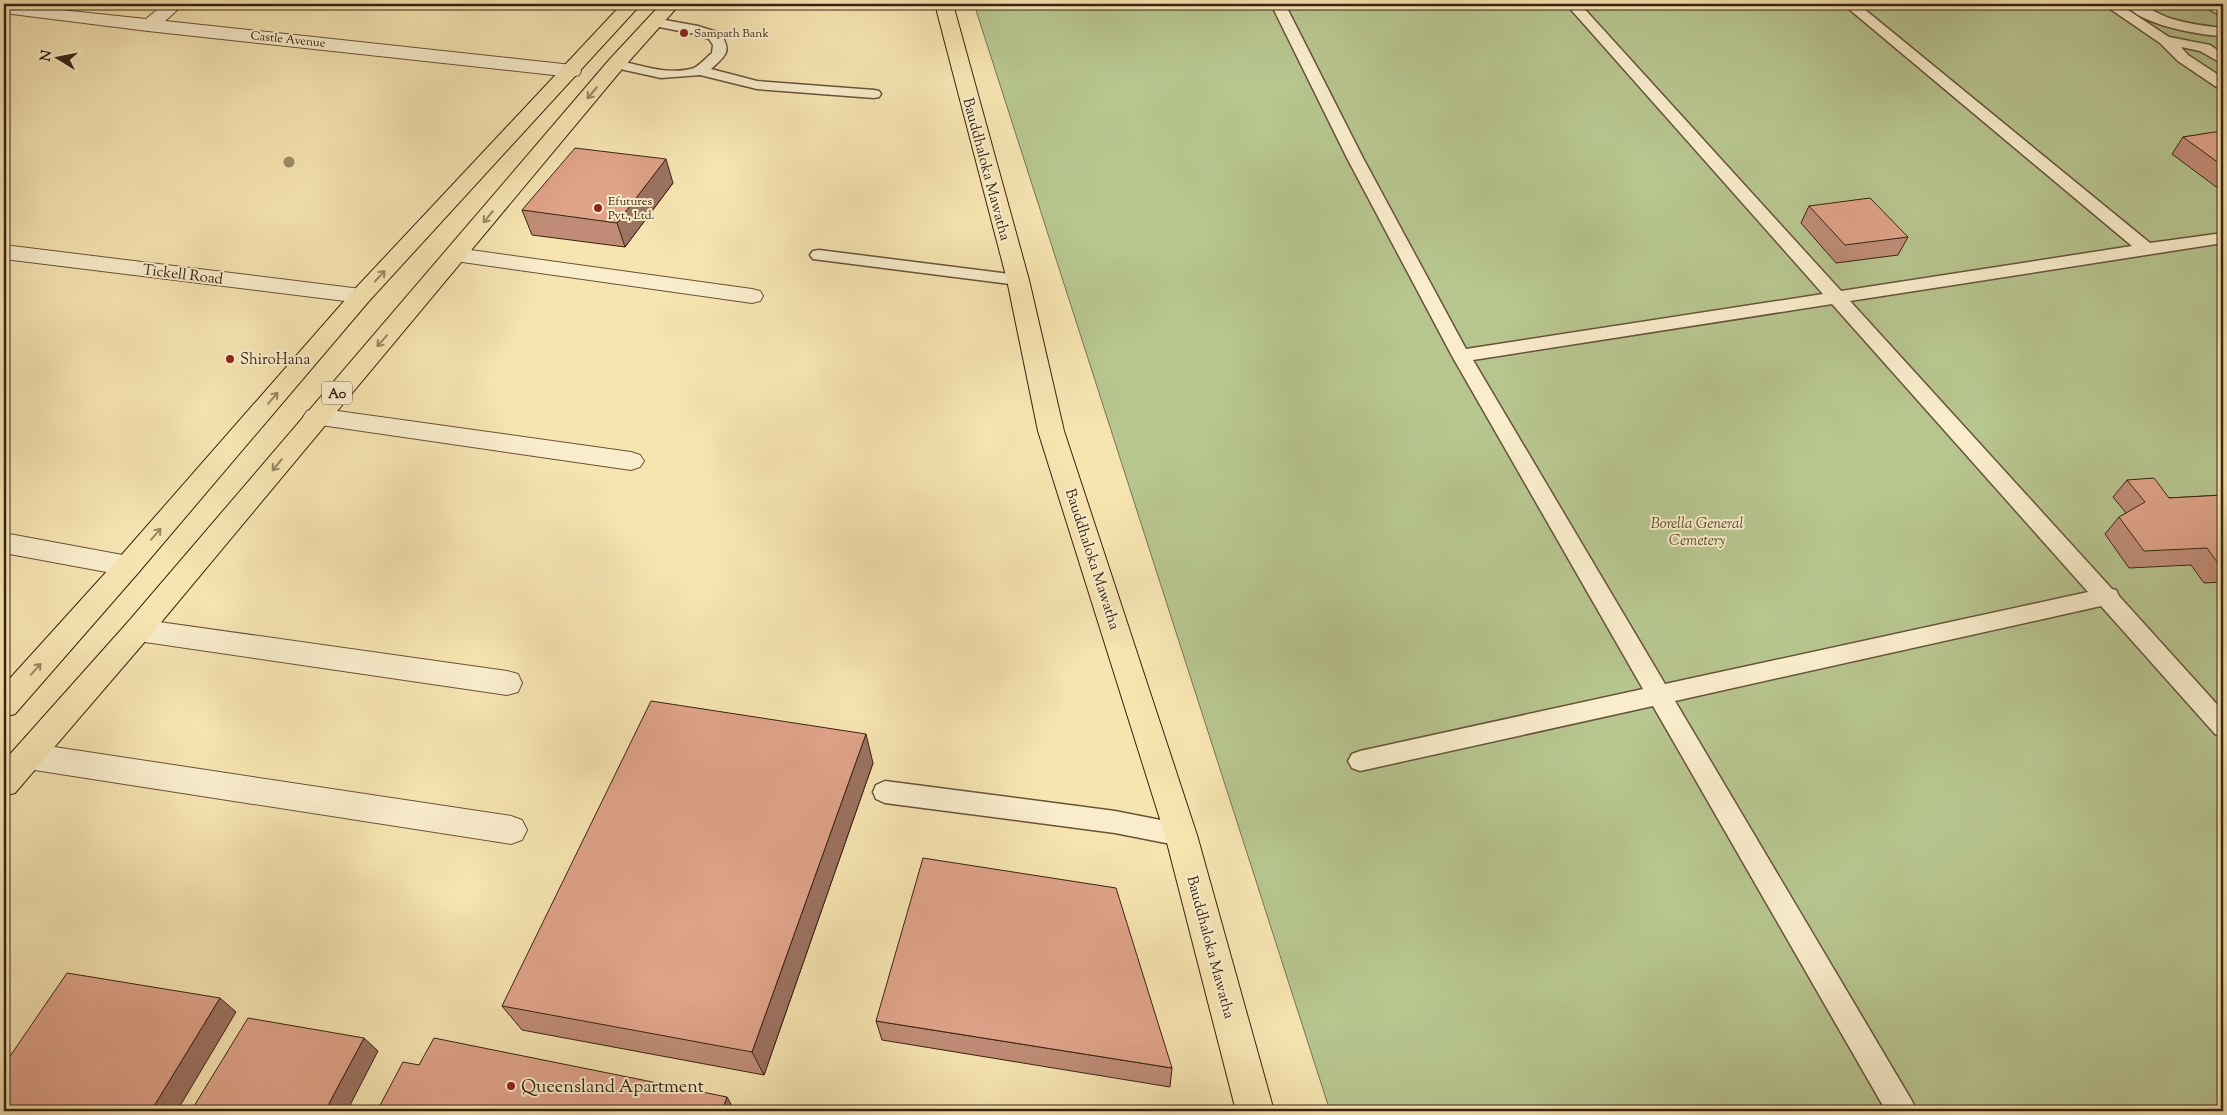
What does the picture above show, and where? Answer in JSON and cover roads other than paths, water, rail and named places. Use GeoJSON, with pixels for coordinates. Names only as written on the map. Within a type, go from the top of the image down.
{"type":"FeatureCollection","features":[{"type":"Feature","properties":{"kind":"main road"},"geometry":{"type":"LineString","coordinates":[[4,705],[128,566],[361,296],[632,4]]}},
{"type":"Feature","properties":{"kind":"main road","name":"A0"},"geometry":{"type":"LineString","coordinates":[[4,783],[138,630],[616,64],[670,4]]}},
{"type":"Feature","properties":{"kind":"main road","name":"Bauddhaloka Mawatha"},"geometry":{"type":"LineString","coordinates":[[944,4],[1018,280],[1051,431],[1181,835],[1255,1111]]}},
{"type":"Feature","properties":{"kind":"street"},"geometry":{"type":"LineString","coordinates":[[148,26],[175,4]]}},
{"type":"Feature","properties":{"kind":"street","name":"Castle Avenue"},"geometry":{"type":"LineString","coordinates":[[4,8],[148,26],[269,36],[572,70]]}},
{"type":"Feature","properties":{"kind":"street","name":"Tickell Road"},"geometry":{"type":"LineString","coordinates":[[4,252],[361,296]]}},
{"type":"Feature","properties":{"kind":"street"},"geometry":{"type":"LineString","coordinates":[[456,255],[752,296]]}},
{"type":"Feature","properties":{"kind":"street"},"geometry":{"type":"LineString","coordinates":[[316,418],[631,461]]}},
{"type":"Feature","properties":{"kind":"street"},"geometry":{"type":"LineString","coordinates":[[4,543],[128,566]]}},
{"type":"Feature","properties":{"kind":"street"},"geometry":{"type":"LineString","coordinates":[[138,630],[507,684]]}},
{"type":"Feature","properties":{"kind":"street"},"geometry":{"type":"LineString","coordinates":[[28,756],[511,830]]}},
{"type":"Feature","properties":{"kind":"lane"},"geometry":{"type":"LineString","coordinates":[[1278,4],[1355,158],[1461,356],[1902,1111]]}},
{"type":"Feature","properties":{"kind":"lane"},"geometry":{"type":"LineString","coordinates":[[1573,4],[2108,596],[2223,727]]}},
{"type":"Feature","properties":{"kind":"lane"},"geometry":{"type":"LineString","coordinates":[[1850,4],[2146,249]]}},
{"type":"Feature","properties":{"kind":"lane"},"geometry":{"type":"LineString","coordinates":[[2110,4],[2166,40],[2183,58],[2223,85]]}},
{"type":"Feature","properties":{"kind":"lane"},"geometry":{"type":"LineString","coordinates":[[2132,4],[2145,13],[2202,31],[2223,32]]}},
{"type":"Feature","properties":{"kind":"lane"},"geometry":{"type":"LineString","coordinates":[[2207,4],[2223,13]]}},
{"type":"Feature","properties":{"kind":"lane"},"geometry":{"type":"LineString","coordinates":[[654,22],[698,30],[715,36],[720,45],[719,54],[700,71]]}},
{"type":"Feature","properties":{"kind":"lane"},"geometry":{"type":"LineString","coordinates":[[2166,40],[2206,48],[2223,60]]}},
{"type":"Feature","properties":{"kind":"lane"},"geometry":{"type":"LineString","coordinates":[[616,64],[661,74],[681,74],[700,71],[757,85],[874,94]]}},
{"type":"Feature","properties":{"kind":"lane"},"geometry":{"type":"LineString","coordinates":[[1461,356],[1836,296],[2223,238]]}},
{"type":"Feature","properties":{"kind":"lane"},"geometry":{"type":"LineString","coordinates":[[819,255],[1018,280]]}},
{"type":"Feature","properties":{"kind":"lane"},"geometry":{"type":"LineString","coordinates":[[1360,761],[2108,596]]}},
{"type":"Feature","properties":{"kind":"lane"},"geometry":{"type":"LineString","coordinates":[[885,792],[1115,822],[1181,835]]}},
{"type":"Feature","properties":{"kind":"place","name":"Sampath Bank"},"geometry":{"type":"Point","coordinates":[684,33]}},
{"type":"Feature","properties":{"kind":"place","name":"Efutures Pvt., Ltd."},"geometry":{"type":"Point","coordinates":[598,208]}},
{"type":"Feature","properties":{"kind":"place","name":"ShiroHana"},"geometry":{"type":"Point","coordinates":[230,359]}},
{"type":"Feature","properties":{"kind":"place","name":"Queensland Apartment"},"geometry":{"type":"Point","coordinates":[511,1086]}},
{"type":"Feature","properties":{"kind":"park label","name":"Borella General Cemetery"},"geometry":{"type":"Point","coordinates":[1697,532]}}]}
